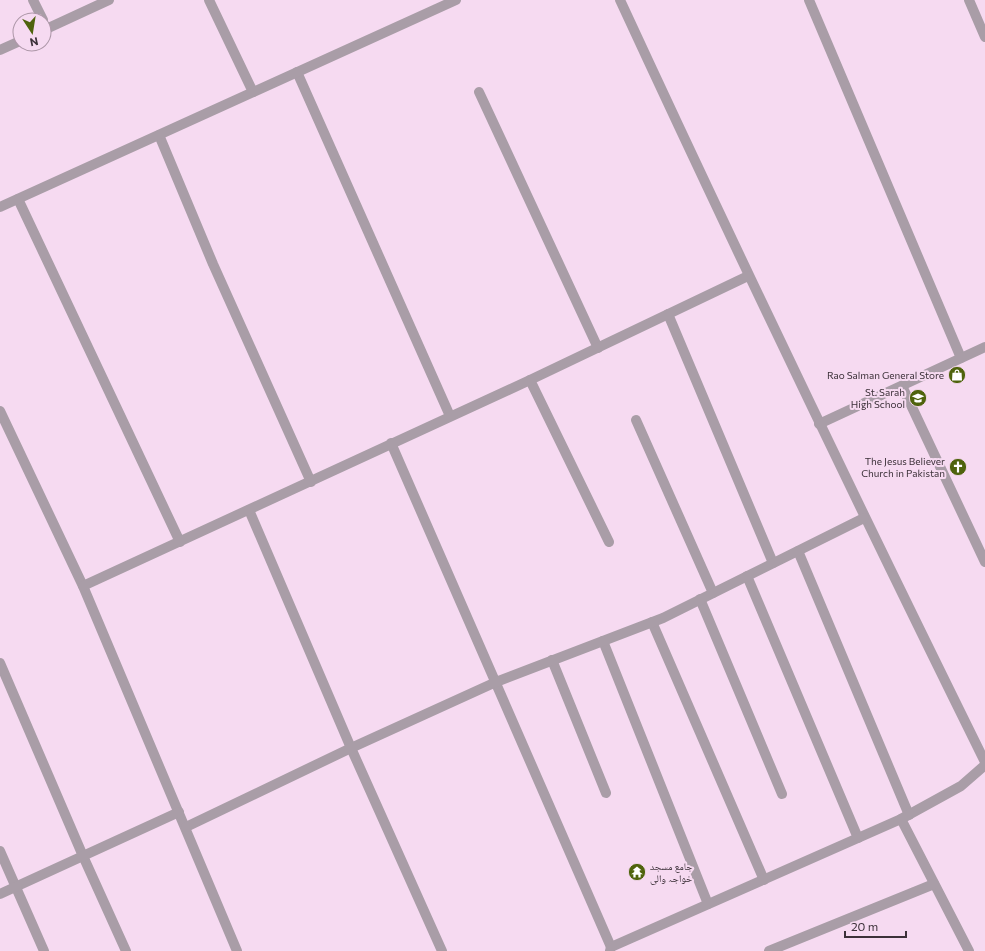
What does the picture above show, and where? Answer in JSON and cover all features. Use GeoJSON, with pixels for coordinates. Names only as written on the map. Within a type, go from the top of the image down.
{"type":"FeatureCollection","features":[{"type":"Feature","properties":{"kind":"street"},"geometry":{"type":"LineString","coordinates":[[33,0],[38,12]]}},
{"type":"Feature","properties":{"kind":"street"},"geometry":{"type":"LineString","coordinates":[[52,22],[109,0]]}},
{"type":"Feature","properties":{"kind":"street"},"geometry":{"type":"LineString","coordinates":[[210,0],[252,92]]}},
{"type":"Feature","properties":{"kind":"street"},"geometry":{"type":"LineString","coordinates":[[0,207],[456,0]]}},
{"type":"Feature","properties":{"kind":"street"},"geometry":{"type":"LineString","coordinates":[[620,0],[748,276],[864,518],[985,762]]}},
{"type":"Feature","properties":{"kind":"street"},"geometry":{"type":"LineString","coordinates":[[809,0],[961,358]]}},
{"type":"Feature","properties":{"kind":"street"},"geometry":{"type":"LineString","coordinates":[[969,0],[985,37]]}},
{"type":"Feature","properties":{"kind":"street"},"geometry":{"type":"LineString","coordinates":[[0,50],[12,44]]}},
{"type":"Feature","properties":{"kind":"street"},"geometry":{"type":"LineString","coordinates":[[297,72],[450,416]]}},
{"type":"Feature","properties":{"kind":"street"},"geometry":{"type":"LineString","coordinates":[[479,92],[598,348]]}},
{"type":"Feature","properties":{"kind":"street"},"geometry":{"type":"LineString","coordinates":[[159,135],[213,264],[311,482]]}},
{"type":"Feature","properties":{"kind":"street"},"geometry":{"type":"LineString","coordinates":[[18,199],[180,542]]}},
{"type":"Feature","properties":{"kind":"street"},"geometry":{"type":"LineString","coordinates":[[83,586],[530,380],[748,276]]}},
{"type":"Feature","properties":{"kind":"street"},"geometry":{"type":"LineString","coordinates":[[668,314],[773,563]]}},
{"type":"Feature","properties":{"kind":"street"},"geometry":{"type":"LineString","coordinates":[[819,424],[985,348]]}},
{"type":"Feature","properties":{"kind":"street"},"geometry":{"type":"LineString","coordinates":[[530,380],[609,542]]}},
{"type":"Feature","properties":{"kind":"street"},"geometry":{"type":"LineString","coordinates":[[902,386],[985,562]]}},
{"type":"Feature","properties":{"kind":"street"},"geometry":{"type":"LineString","coordinates":[[0,411],[83,586],[186,827],[237,951]]}},
{"type":"Feature","properties":{"kind":"street"},"geometry":{"type":"LineString","coordinates":[[636,420],[713,593]]}},
{"type":"Feature","properties":{"kind":"street"},"geometry":{"type":"LineString","coordinates":[[391,443],[496,682],[610,949],[905,817],[961,786],[985,765]]}},
{"type":"Feature","properties":{"kind":"street"},"geometry":{"type":"LineString","coordinates":[[249,510],[351,748],[442,951]]}},
{"type":"Feature","properties":{"kind":"street"},"geometry":{"type":"LineString","coordinates":[[186,827],[351,748],[496,682],[652,622],[864,518]]}},
{"type":"Feature","properties":{"kind":"street"},"geometry":{"type":"LineString","coordinates":[[798,551],[905,817],[934,884],[969,951]]}},
{"type":"Feature","properties":{"kind":"street"},"geometry":{"type":"LineString","coordinates":[[747,576],[858,838]]}},
{"type":"Feature","properties":{"kind":"street"},"geometry":{"type":"LineString","coordinates":[[700,599],[782,794]]}},
{"type":"Feature","properties":{"kind":"street"},"geometry":{"type":"LineString","coordinates":[[652,622],[764,880]]}},
{"type":"Feature","properties":{"kind":"street"},"geometry":{"type":"LineString","coordinates":[[603,641],[708,904]]}},
{"type":"Feature","properties":{"kind":"street"},"geometry":{"type":"LineString","coordinates":[[552,660],[606,793]]}},
{"type":"Feature","properties":{"kind":"street"},"geometry":{"type":"LineString","coordinates":[[0,663],[83,856],[126,951]]}},
{"type":"Feature","properties":{"kind":"street"},"geometry":{"type":"LineString","coordinates":[[0,894],[179,812]]}},
{"type":"Feature","properties":{"kind":"street"},"geometry":{"type":"LineString","coordinates":[[0,851],[44,951]]}},
{"type":"Feature","properties":{"kind":"street"},"geometry":{"type":"LineString","coordinates":[[769,951],[934,884]]}},
{"type":"Feature","properties":{"kind":"place","name":"Rao Salman General Store"},"geometry":{"type":"Point","coordinates":[957,375]}},
{"type":"Feature","properties":{"kind":"place","name":"St. Sarah High School"},"geometry":{"type":"Point","coordinates":[918,398]}},
{"type":"Feature","properties":{"kind":"place","name":"The Jesus Believer Church in Pakistan"},"geometry":{"type":"Point","coordinates":[958,467]}},
{"type":"Feature","properties":{"kind":"place","name":"جامع مسجد خواجہ والی"},"geometry":{"type":"Point","coordinates":[637,872]}}]}
